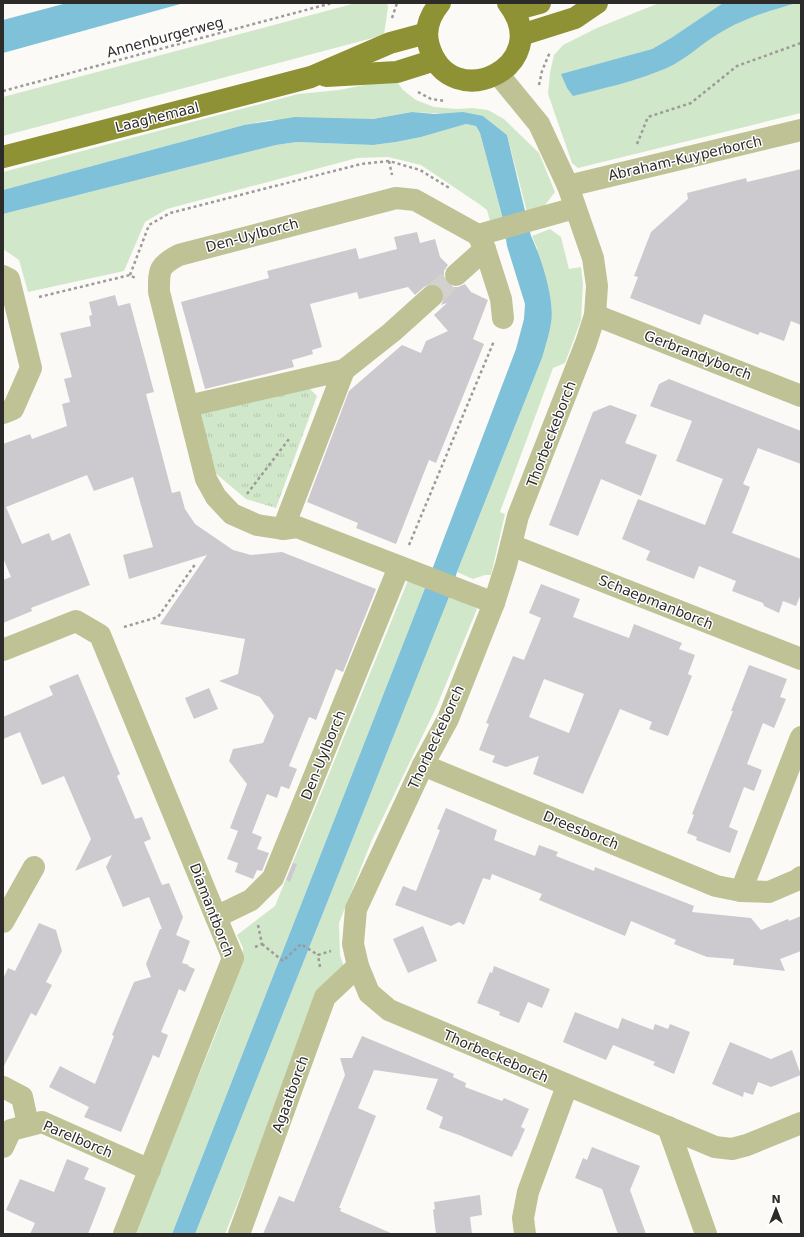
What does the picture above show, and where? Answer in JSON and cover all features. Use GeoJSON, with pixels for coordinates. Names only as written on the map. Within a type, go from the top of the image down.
{"type":"FeatureCollection","features":[{"type":"Feature","properties":{"kind":"main road"},"geometry":{"type":"LineString","coordinates":[[440,3],[429,20],[427,33],[429,47],[435,60],[443,69],[453,75],[464,79],[476,80],[487,79],[498,74],[507,67],[514,58],[519,46],[520,26],[511,6],[540,3]]}},
{"type":"Feature","properties":{"kind":"main road"},"geometry":{"type":"LineString","coordinates":[[520,35],[575,18],[597,3]]}},
{"type":"Feature","properties":{"kind":"main road","name":"Laaghemaal"},"geometry":{"type":"LineString","coordinates":[[3,157],[311,77],[390,42],[427,33]]}},
{"type":"Feature","properties":{"kind":"main road","name":"Laaghemaal"},"geometry":{"type":"LineString","coordinates":[[311,77],[397,72],[435,60]]}},
{"type":"Feature","properties":{"kind":"street","name":"Thorbeckeborch"},"geometry":{"type":"LineString","coordinates":[[498,74],[539,124],[568,186],[593,258],[596,286],[595,315],[586,343],[518,516],[506,565],[494,603],[448,719],[423,765],[356,909],[353,944],[358,966],[369,993],[388,1010],[715,1147],[732,1150],[801,1123]]}},
{"type":"Feature","properties":{"kind":"street","name":"Abraham-Kuyperborch"},"geometry":{"type":"LineString","coordinates":[[568,186],[801,130]]}},
{"type":"Feature","properties":{"kind":"street","name":"Den-Uylborch"},"geometry":{"type":"LineString","coordinates":[[486,238],[415,200],[396,198],[179,255],[166,261],[159,272],[159,292],[206,479],[216,497],[232,514],[257,525],[283,529],[297,527],[494,603]]}},
{"type":"Feature","properties":{"kind":"street"},"geometry":{"type":"LineString","coordinates":[[456,274],[486,238],[541,218],[575,208]]}},
{"type":"Feature","properties":{"kind":"street"},"geometry":{"type":"LineString","coordinates":[[486,238],[501,299],[503,318]]}},
{"type":"Feature","properties":{"kind":"street"},"geometry":{"type":"LineString","coordinates":[[3,276],[9,279],[32,368],[12,409],[3,413]]}},
{"type":"Feature","properties":{"kind":"street"},"geometry":{"type":"LineString","coordinates":[[188,406],[344,370],[392,332],[432,296]]}},
{"type":"Feature","properties":{"kind":"street","name":"Gerbrandyborch"},"geometry":{"type":"LineString","coordinates":[[595,315],[801,396]]}},
{"type":"Feature","properties":{"kind":"street"},"geometry":{"type":"LineString","coordinates":[[283,529],[344,370]]}},
{"type":"Feature","properties":{"kind":"street","name":"Schaepmanborch"},"geometry":{"type":"LineString","coordinates":[[511,545],[801,659]]}},
{"type":"Feature","properties":{"kind":"street","name":"Den-Uylborch"},"geometry":{"type":"LineString","coordinates":[[216,918],[251,900],[273,878],[400,568]]}},
{"type":"Feature","properties":{"kind":"street"},"geometry":{"type":"LineString","coordinates":[[3,650],[76,621],[100,635]]}},
{"type":"Feature","properties":{"kind":"street","name":"Diamantborch"},"geometry":{"type":"LineString","coordinates":[[100,635],[216,918],[234,958],[124,1234]]}},
{"type":"Feature","properties":{"kind":"street"},"geometry":{"type":"LineString","coordinates":[[741,891],[801,737]]}},
{"type":"Feature","properties":{"kind":"street","name":"Dreesborch"},"geometry":{"type":"LineString","coordinates":[[423,765],[716,886],[741,891],[769,892],[801,877]]}},
{"type":"Feature","properties":{"kind":"street"},"geometry":{"type":"LineString","coordinates":[[3,922],[34,867]]}},
{"type":"Feature","properties":{"kind":"street","name":"Agaatborch"},"geometry":{"type":"LineString","coordinates":[[239,1234],[325,997],[358,966]]}},
{"type":"Feature","properties":{"kind":"street"},"geometry":{"type":"LineString","coordinates":[[525,1234],[523,1218],[528,1192],[568,1086]]}},
{"type":"Feature","properties":{"kind":"street","name":"Parelborch"},"geometry":{"type":"LineString","coordinates":[[3,1087],[22,1097],[28,1124],[42,1122],[150,1170]]}},
{"type":"Feature","properties":{"kind":"street"},"geometry":{"type":"LineString","coordinates":[[3,1148],[11,1130],[28,1124]]}},
{"type":"Feature","properties":{"kind":"street"},"geometry":{"type":"LineString","coordinates":[[668,1127],[706,1234]]}},
{"type":"Feature","properties":{"kind":"path","name":"Annenburgerweg"},"geometry":{"type":"LineString","coordinates":[[3,91],[332,3]]}},
{"type":"Feature","properties":{"kind":"path"},"geometry":{"type":"LineString","coordinates":[[539,87],[542,71],[554,44],[556,24]]}},
{"type":"Feature","properties":{"kind":"path"},"geometry":{"type":"LineString","coordinates":[[625,172],[648,117],[691,103],[737,66],[801,43]]}},
{"type":"Feature","properties":{"kind":"path"},"geometry":{"type":"LineString","coordinates":[[16,302],[130,275],[159,292]]}},
{"type":"Feature","properties":{"kind":"path"},"geometry":{"type":"LineString","coordinates":[[400,568],[503,318]]}},
{"type":"Feature","properties":{"kind":"path"},"geometry":{"type":"LineString","coordinates":[[232,514],[290,438]]}},
{"type":"Feature","properties":{"kind":"path"},"geometry":{"type":"LineString","coordinates":[[100,635],[158,616],[196,563]]}},
{"type":"Feature","properties":{"kind":"path"},"geometry":{"type":"LineString","coordinates":[[251,900],[262,944],[283,961],[301,944],[318,955]]}},
{"type":"Feature","properties":{"kind":"path"},"geometry":{"type":"LineString","coordinates":[[234,958],[262,944]]}},
{"type":"Feature","properties":{"kind":"green space"},"geometry":{"type":"Polygon","coordinates":[[[356,3],[387,3],[388,7],[384,35],[3,136],[3,97],[356,3]]]}},
{"type":"Feature","properties":{"kind":"green space"},"geometry":{"type":"Polygon","coordinates":[[[659,3],[723,3],[652,49],[562,74],[573,95],[621,84],[656,73],[680,61],[717,34],[736,24],[766,12],[801,3],[801,113],[578,168],[572,163],[548,94],[550,73],[554,55],[563,45],[597,28],[659,3]]]}},
{"type":"Feature","properties":{"kind":"green space"},"geometry":{"type":"Polygon","coordinates":[[[395,79],[403,90],[416,100],[434,107],[488,110],[504,119],[539,153],[555,192],[542,209],[527,212],[507,135],[483,116],[412,112],[373,119],[270,120],[244,125],[3,190],[3,172],[298,94],[339,90],[395,79]]]}},
{"type":"Feature","properties":{"kind":"green space"},"geometry":{"type":"Polygon","coordinates":[[[466,124],[476,126],[480,133],[503,219],[490,221],[487,210],[421,165],[388,157],[357,158],[167,209],[145,222],[124,271],[28,292],[19,260],[3,249],[3,214],[276,145],[297,142],[373,145],[421,137],[466,124]]]}},
{"type":"Feature","properties":{"kind":"green space"},"geometry":{"type":"Polygon","coordinates":[[[550,229],[561,237],[569,269],[581,267],[583,284],[581,320],[565,363],[553,368],[500,512],[505,514],[491,575],[485,575],[473,579],[457,572],[542,358],[537,248],[532,236],[550,229]]]}},
{"type":"Feature","properties":{"kind":"green space"},"geometry":{"type":"Polygon","coordinates":[[[300,379],[317,396],[276,508],[246,499],[208,467],[188,405],[300,379]]]}},
{"type":"Feature","properties":{"kind":"green space"},"geometry":{"type":"Polygon","coordinates":[[[409,578],[427,583],[172,1234],[134,1234],[217,1031],[242,963],[243,948],[237,935],[275,906],[409,578]]]}},
{"type":"Feature","properties":{"kind":"green space"},"geometry":{"type":"Polygon","coordinates":[[[451,592],[477,609],[436,708],[372,840],[339,923],[340,955],[347,976],[316,1008],[225,1234],[195,1234],[451,592]]]}},
{"type":"Feature","properties":{"kind":"water"},"geometry":{"type":"Polygon","coordinates":[[[67,3],[184,3],[3,53],[3,20],[67,3]]]}},
{"type":"Feature","properties":{"kind":"water"},"geometry":{"type":"Polygon","coordinates":[[[723,3],[797,3],[766,12],[737,24],[711,38],[680,61],[656,73],[621,84],[573,96],[567,88],[561,74],[652,49],[723,3]]]}},
{"type":"Feature","properties":{"kind":"water"},"geometry":{"type":"Polygon","coordinates":[[[412,112],[435,114],[463,112],[483,116],[507,135],[531,236],[543,267],[549,291],[552,314],[551,323],[542,358],[457,572],[451,592],[195,1234],[172,1234],[427,583],[516,349],[524,319],[525,304],[507,246],[503,219],[480,133],[476,126],[466,124],[421,137],[373,145],[297,142],[276,145],[3,214],[3,190],[244,125],[295,117],[373,119],[412,112]]]}},
{"type":"Feature","properties":{"kind":"building"},"geometry":{"type":"Polygon","coordinates":[[[801,169],[801,325],[791,321],[784,341],[760,332],[758,335],[704,314],[700,325],[630,298],[638,277],[634,276],[651,232],[688,199],[687,193],[746,178],[747,182],[801,169]]]}},
{"type":"Feature","properties":{"kind":"building"},"geometry":{"type":"Polygon","coordinates":[[[417,232],[420,243],[435,239],[440,257],[448,265],[444,271],[444,277],[447,284],[452,287],[458,287],[465,284],[471,292],[488,300],[473,339],[484,344],[436,463],[429,460],[396,544],[356,528],[358,523],[307,502],[349,391],[402,345],[421,353],[426,341],[448,331],[434,315],[447,303],[441,305],[444,299],[442,288],[436,284],[430,284],[415,295],[408,287],[359,299],[357,292],[310,304],[322,347],[312,350],[313,354],[292,360],[294,367],[205,389],[181,302],[269,278],[267,271],[356,248],[359,259],[397,249],[394,237],[417,232]]]}},
{"type":"Feature","properties":{"kind":"building"},"geometry":{"type":"Polygon","coordinates":[[[115,295],[118,306],[130,303],[154,392],[146,394],[172,493],[180,491],[185,509],[195,524],[233,550],[251,555],[282,552],[376,589],[343,672],[336,669],[316,720],[309,717],[289,766],[297,769],[289,789],[281,786],[277,798],[267,794],[252,833],[262,837],[257,849],[269,853],[262,871],[257,870],[253,879],[235,872],[238,863],[227,859],[238,831],[230,828],[247,784],[229,761],[233,749],[263,743],[274,716],[260,697],[219,681],[238,674],[245,639],[160,624],[207,555],[129,579],[123,555],[153,547],[133,477],[94,491],[87,475],[6,507],[22,544],[49,533],[52,541],[70,533],[90,585],[31,608],[32,611],[3,623],[3,580],[11,577],[3,558],[3,444],[30,434],[32,439],[67,426],[62,404],[70,402],[64,379],[72,377],[60,333],[91,326],[89,316],[92,315],[89,302],[115,295]]]}},
{"type":"Feature","properties":{"kind":"building"},"geometry":{"type":"Polygon","coordinates":[[[669,379],[801,431],[801,464],[758,448],[743,484],[750,487],[732,533],[801,559],[801,594],[796,606],[783,601],[779,613],[764,606],[763,603],[732,591],[736,581],[699,566],[694,579],[646,560],[650,551],[622,539],[638,499],[705,525],[723,479],[676,461],[692,421],[650,406],[659,384],[669,379]]]}},
{"type":"Feature","properties":{"kind":"building"},"geometry":{"type":"Polygon","coordinates":[[[610,405],[637,415],[625,443],[657,455],[641,496],[601,479],[578,536],[549,525],[593,412],[610,405]]]}},
{"type":"Feature","properties":{"kind":"building"},"geometry":{"type":"Polygon","coordinates":[[[541,584],[580,599],[573,617],[629,638],[634,624],[682,643],[679,649],[695,655],[688,674],[692,676],[668,736],[649,729],[652,722],[620,709],[583,794],[533,774],[539,756],[506,767],[492,762],[495,756],[479,750],[489,724],[486,723],[513,656],[524,660],[541,618],[529,613],[541,584]],[[544,679],[529,717],[569,733],[584,694],[544,679]]]}},
{"type":"Feature","properties":{"kind":"building"},"geometry":{"type":"Polygon","coordinates":[[[749,665],[787,679],[780,697],[786,699],[774,728],[763,723],[747,764],[762,770],[754,791],[744,787],[729,827],[738,831],[730,853],[696,840],[697,837],[687,833],[694,815],[692,814],[733,711],[731,711],[749,665]]]}},
{"type":"Feature","properties":{"kind":"building"},"geometry":{"type":"Polygon","coordinates":[[[78,674],[120,774],[117,776],[135,819],[142,817],[151,839],[144,842],[162,885],[169,883],[183,917],[176,935],[190,941],[182,963],[195,969],[185,992],[179,989],[161,1032],[168,1035],[159,1058],[153,1055],[121,1132],[84,1117],[89,1107],[49,1087],[60,1066],[95,1084],[114,1036],[112,1035],[134,982],[151,977],[146,964],[160,929],[162,929],[149,897],[123,907],[106,867],[112,855],[75,871],[91,839],[64,776],[42,785],[20,732],[3,739],[3,717],[53,695],[49,686],[78,674]]]}},
{"type":"Feature","properties":{"kind":"building"},"geometry":{"type":"Polygon","coordinates":[[[209,688],[218,709],[194,719],[185,698],[209,688]]]}},
{"type":"Feature","properties":{"kind":"building"},"geometry":{"type":"Polygon","coordinates":[[[446,808],[497,830],[494,840],[535,856],[539,845],[558,852],[556,856],[594,871],[595,867],[694,906],[692,912],[751,918],[761,930],[788,919],[789,921],[801,916],[801,951],[780,959],[785,971],[733,965],[734,959],[707,957],[674,944],[676,940],[631,921],[625,936],[539,900],[542,894],[492,874],[490,880],[483,878],[464,925],[459,922],[451,926],[395,905],[403,886],[416,891],[440,830],[437,829],[446,808]]]}},
{"type":"Feature","properties":{"kind":"building"},"geometry":{"type":"Polygon","coordinates":[[[293,863],[297,864],[290,882],[286,880],[293,863]]]}},
{"type":"Feature","properties":{"kind":"building"},"geometry":{"type":"Polygon","coordinates":[[[39,923],[56,930],[62,951],[46,982],[52,985],[36,1016],[31,1013],[3,1068],[3,979],[8,968],[15,971],[39,923]]]}},
{"type":"Feature","properties":{"kind":"building"},"geometry":{"type":"Polygon","coordinates":[[[423,926],[437,961],[408,973],[393,939],[423,926]]]}},
{"type":"Feature","properties":{"kind":"building"},"geometry":{"type":"Polygon","coordinates":[[[494,966],[550,989],[542,1008],[528,1002],[519,1023],[499,1015],[500,1012],[477,1003],[494,966]]]}},
{"type":"Feature","properties":{"kind":"building"},"geometry":{"type":"Polygon","coordinates":[[[575,1012],[618,1029],[622,1018],[653,1030],[655,1024],[668,1029],[670,1024],[690,1032],[674,1074],[653,1065],[655,1062],[613,1045],[606,1060],[563,1042],[575,1012]]]}},
{"type":"Feature","properties":{"kind":"building"},"geometry":{"type":"Polygon","coordinates":[[[362,1036],[454,1074],[453,1077],[466,1083],[465,1087],[502,1101],[504,1098],[529,1109],[521,1127],[525,1129],[516,1150],[512,1157],[439,1128],[443,1117],[426,1109],[438,1079],[374,1070],[358,1108],[376,1116],[339,1208],[341,1208],[340,1211],[393,1234],[263,1234],[279,1196],[294,1202],[345,1075],[340,1058],[352,1058],[362,1036]]]}},
{"type":"Feature","properties":{"kind":"building"},"geometry":{"type":"Polygon","coordinates":[[[730,1042],[771,1059],[792,1050],[801,1075],[771,1087],[758,1082],[753,1095],[744,1092],[743,1097],[712,1084],[730,1042]]]}},
{"type":"Feature","properties":{"kind":"building"},"geometry":{"type":"Polygon","coordinates":[[[592,1147],[640,1166],[630,1190],[646,1234],[618,1234],[602,1189],[575,1178],[583,1158],[587,1160],[592,1147]]]}},
{"type":"Feature","properties":{"kind":"building"},"geometry":{"type":"Polygon","coordinates":[[[67,1159],[89,1168],[84,1179],[106,1188],[88,1234],[30,1234],[35,1223],[6,1210],[20,1179],[54,1192],[67,1159]]]}},
{"type":"Feature","properties":{"kind":"building"},"geometry":{"type":"Polygon","coordinates":[[[480,1195],[482,1215],[470,1217],[472,1234],[436,1234],[433,1210],[435,1209],[434,1202],[480,1195]]]}},
{"type":"Feature","properties":{"kind":"tunnel"},"geometry":{"type":"LineString","coordinates":[[432,296],[456,275]]}}]}
